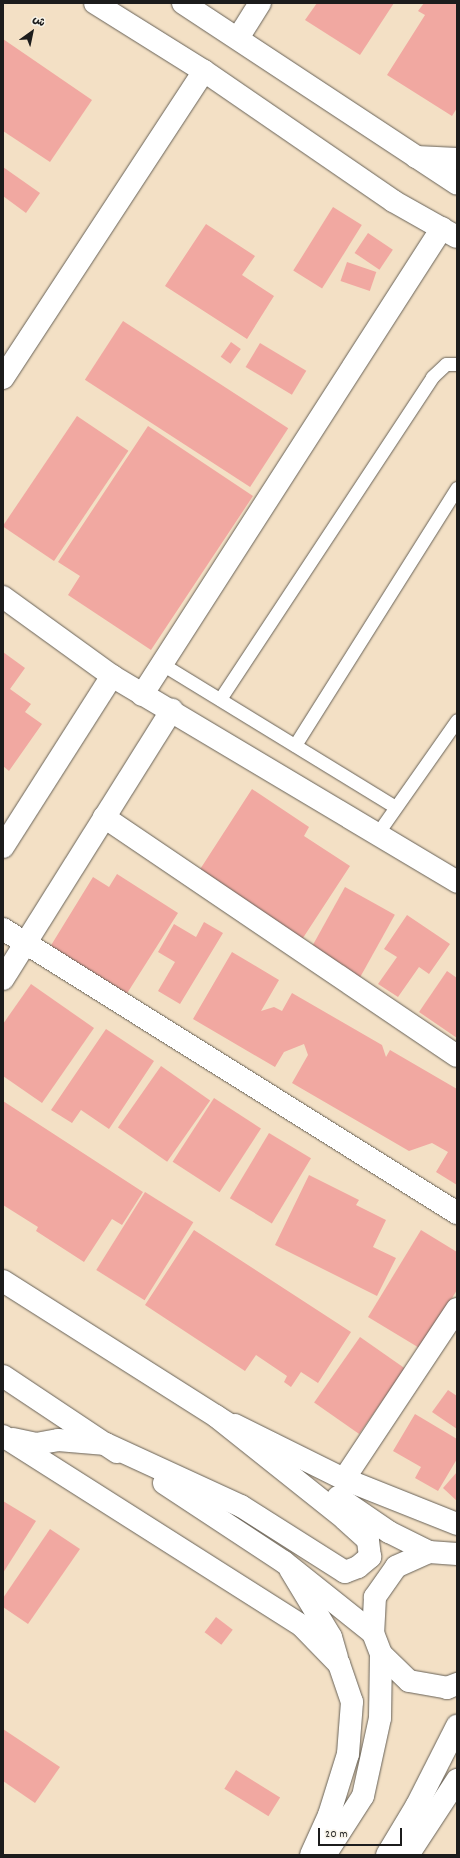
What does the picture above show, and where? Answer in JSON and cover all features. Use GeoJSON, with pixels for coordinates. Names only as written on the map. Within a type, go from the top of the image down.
{"type":"FeatureCollection","features":[{"type":"Feature","properties":{"kind":"street"},"geometry":{"type":"LineString","coordinates":[[95,3],[204,71],[393,201],[452,228],[142,695]]}},
{"type":"Feature","properties":{"kind":"street"},"geometry":{"type":"LineString","coordinates":[[183,3],[457,184]]}},
{"type":"Feature","properties":{"kind":"street"},"geometry":{"type":"LineString","coordinates":[[238,38],[260,3]]}},
{"type":"Feature","properties":{"kind":"street"},"geometry":{"type":"LineString","coordinates":[[3,378],[204,71]]}},
{"type":"Feature","properties":{"kind":"street"},"geometry":{"type":"LineString","coordinates":[[414,157],[457,159]]}},
{"type":"Feature","properties":{"kind":"street"},"geometry":{"type":"LineString","coordinates":[[3,597],[112,676],[142,695],[172,710],[457,882]]}},
{"type":"Feature","properties":{"kind":"street"},"geometry":{"type":"LineString","coordinates":[[3,847],[112,676]]}},
{"type":"Feature","properties":{"kind":"street"},"geometry":{"type":"LineString","coordinates":[[3,979],[172,710]]}},
{"type":"Feature","properties":{"kind":"street"},"geometry":{"type":"LineString","coordinates":[[104,818],[457,1056]]}},
{"type":"Feature","properties":{"kind":"street"},"geometry":{"type":"LineString","coordinates":[[3,929],[24,944],[457,1213]]}},
{"type":"Feature","properties":{"kind":"street"},"geometry":{"type":"LineString","coordinates":[[3,1281],[216,1416],[389,1532],[429,1552],[457,1554]]}},
{"type":"Feature","properties":{"kind":"street"},"geometry":{"type":"LineString","coordinates":[[344,1479],[457,1308]]}},
{"type":"Feature","properties":{"kind":"street"},"geometry":{"type":"LineString","coordinates":[[3,1376],[284,1562],[373,1633]]}},
{"type":"Feature","properties":{"kind":"street"},"geometry":{"type":"LineString","coordinates":[[3,1436],[36,1444],[58,1440],[106,1444],[241,1506],[345,1572],[358,1567],[370,1557],[368,1540],[345,1519],[216,1416]]}},
{"type":"Feature","properties":{"kind":"street"},"geometry":{"type":"LineString","coordinates":[[216,1416],[344,1479],[457,1524]]}},
{"type":"Feature","properties":{"kind":"street"},"geometry":{"type":"LineString","coordinates":[[3,1436],[302,1626],[339,1664]]}},
{"type":"Feature","properties":{"kind":"street"},"geometry":{"type":"LineString","coordinates":[[325,1855],[364,1796],[380,1718],[381,1654],[373,1633],[375,1597],[396,1567],[429,1552]]}},
{"type":"Feature","properties":{"kind":"street"},"geometry":{"type":"LineString","coordinates":[[284,1562],[309,1597],[331,1637],[352,1702],[348,1754],[329,1815],[311,1855]]}},
{"type":"Feature","properties":{"kind":"street"},"geometry":{"type":"LineString","coordinates":[[381,1654],[409,1681],[447,1688],[457,1684]]}},
{"type":"Feature","properties":{"kind":"street"},"geometry":{"type":"LineString","coordinates":[[387,1855],[417,1806],[457,1726]]}},
{"type":"Feature","properties":{"kind":"street"},"geometry":{"type":"LineString","coordinates":[[408,1855],[457,1780]]}},
{"type":"Feature","properties":{"kind":"lane"},"geometry":{"type":"LineString","coordinates":[[220,700],[432,377],[446,364],[457,364]]}},
{"type":"Feature","properties":{"kind":"lane"},"geometry":{"type":"LineString","coordinates":[[295,745],[457,488]]}},
{"type":"Feature","properties":{"kind":"lane"},"geometry":{"type":"LineString","coordinates":[[162,664],[395,807]]}},
{"type":"Feature","properties":{"kind":"lane"},"geometry":{"type":"LineString","coordinates":[[377,834],[457,720]]}},
{"type":"Feature","properties":{"kind":"building"},"geometry":{"type":"Polygon","coordinates":[[[317,3],[394,3],[360,55],[305,20],[317,3]]]}},
{"type":"Feature","properties":{"kind":"building"},"geometry":{"type":"Polygon","coordinates":[[[424,3],[457,3],[457,108],[452,116],[387,75],[425,15],[418,11],[424,3]]]}},
{"type":"Feature","properties":{"kind":"building"},"geometry":{"type":"Polygon","coordinates":[[[3,39],[92,100],[50,162],[3,131],[3,39]]]}},
{"type":"Feature","properties":{"kind":"building"},"geometry":{"type":"Polygon","coordinates":[[[3,167],[40,193],[26,213],[3,196],[3,167]]]}},
{"type":"Feature","properties":{"kind":"building"},"geometry":{"type":"Polygon","coordinates":[[[333,207],[362,225],[322,289],[293,271],[333,207]]]}},
{"type":"Feature","properties":{"kind":"building"},"geometry":{"type":"Polygon","coordinates":[[[206,224],[255,256],[242,275],[274,296],[247,339],[165,286],[206,224]]]}},
{"type":"Feature","properties":{"kind":"building"},"geometry":{"type":"Polygon","coordinates":[[[368,233],[393,250],[379,270],[355,253],[368,233]]]}},
{"type":"Feature","properties":{"kind":"building"},"geometry":{"type":"Polygon","coordinates":[[[347,262],[376,272],[370,291],[340,281],[347,262]]]}},
{"type":"Feature","properties":{"kind":"building"},"geometry":{"type":"Polygon","coordinates":[[[123,321],[288,428],[250,487],[85,380],[123,321]]]}},
{"type":"Feature","properties":{"kind":"building"},"geometry":{"type":"Polygon","coordinates":[[[231,342],[241,349],[231,364],[221,357],[231,342]]]}},
{"type":"Feature","properties":{"kind":"building"},"geometry":{"type":"Polygon","coordinates":[[[260,343],[306,371],[292,395],[246,367],[260,343]]]}},
{"type":"Feature","properties":{"kind":"building"},"geometry":{"type":"Polygon","coordinates":[[[77,416],[128,451],[54,561],[3,526],[77,416]]]}},
{"type":"Feature","properties":{"kind":"building"},"geometry":{"type":"Polygon","coordinates":[[[148,426],[253,496],[151,650],[68,595],[80,576],[58,562],[148,426]]]}},
{"type":"Feature","properties":{"kind":"building"},"geometry":{"type":"Polygon","coordinates":[[[3,652],[25,668],[10,689],[31,704],[25,712],[42,724],[9,771],[3,766],[3,652]]]}},
{"type":"Feature","properties":{"kind":"building"},"geometry":{"type":"Polygon","coordinates":[[[252,789],[309,827],[304,836],[350,866],[301,941],[197,874],[252,789]]]}},
{"type":"Feature","properties":{"kind":"building"},"geometry":{"type":"Polygon","coordinates":[[[117,874],[178,913],[126,995],[50,947],[93,877],[109,887],[117,874]]]}},
{"type":"Feature","properties":{"kind":"building"},"geometry":{"type":"Polygon","coordinates":[[[345,887],[395,915],[359,979],[309,952],[345,887]]]}},
{"type":"Feature","properties":{"kind":"building"},"geometry":{"type":"Polygon","coordinates":[[[407,915],[450,944],[429,974],[419,967],[398,997],[378,984],[397,957],[384,949],[407,915]]]}},
{"type":"Feature","properties":{"kind":"building"},"geometry":{"type":"Polygon","coordinates":[[[204,922],[223,933],[180,1004],[158,991],[175,962],[158,952],[174,924],[196,937],[204,922]]]}},
{"type":"Feature","properties":{"kind":"building"},"geometry":{"type":"Polygon","coordinates":[[[232,952],[279,980],[261,1011],[274,1007],[282,1011],[292,993],[382,1045],[386,1057],[390,1050],[457,1089],[457,1185],[436,1172],[448,1152],[432,1143],[409,1151],[292,1083],[308,1055],[304,1044],[284,1052],[275,1067],[193,1019],[232,952]]]}},
{"type":"Feature","properties":{"kind":"building"},"geometry":{"type":"Polygon","coordinates":[[[447,971],[457,978],[457,1038],[419,1012],[447,971]]]}},
{"type":"Feature","properties":{"kind":"building"},"geometry":{"type":"Polygon","coordinates":[[[31,984],[94,1028],[42,1103],[3,1076],[3,1024],[31,984]]]}},
{"type":"Feature","properties":{"kind":"building"},"geometry":{"type":"Polygon","coordinates":[[[106,1029],[154,1061],[109,1129],[81,1110],[72,1123],[51,1110],[106,1029]]]}},
{"type":"Feature","properties":{"kind":"building"},"geometry":{"type":"Polygon","coordinates":[[[161,1066],[210,1100],[167,1162],[118,1127],[161,1066]]]}},
{"type":"Feature","properties":{"kind":"building"},"geometry":{"type":"Polygon","coordinates":[[[214,1098],[261,1128],[220,1192],[173,1162],[214,1098]]]}},
{"type":"Feature","properties":{"kind":"building"},"geometry":{"type":"Polygon","coordinates":[[[3,1101],[143,1192],[122,1225],[112,1219],[84,1262],[36,1231],[38,1227],[3,1205],[3,1101]]]}},
{"type":"Feature","properties":{"kind":"building"},"geometry":{"type":"Polygon","coordinates":[[[269,1133],[311,1158],[272,1223],[230,1198],[269,1133]]]}},
{"type":"Feature","properties":{"kind":"building"},"geometry":{"type":"Polygon","coordinates":[[[309,1175],[359,1200],[356,1205],[386,1220],[373,1247],[396,1258],[377,1296],[275,1245],[309,1175]]]}},
{"type":"Feature","properties":{"kind":"building"},"geometry":{"type":"Polygon","coordinates":[[[145,1192],[193,1222],[145,1300],[96,1270],[145,1192]]]}},
{"type":"Feature","properties":{"kind":"building"},"geometry":{"type":"Polygon","coordinates":[[[194,1230],[351,1332],[318,1383],[301,1372],[291,1387],[284,1382],[287,1376],[256,1355],[245,1371],[145,1305],[194,1230]]]}},
{"type":"Feature","properties":{"kind":"building"},"geometry":{"type":"Polygon","coordinates":[[[421,1230],[457,1252],[457,1290],[421,1349],[368,1317],[421,1230]]]}},
{"type":"Feature","properties":{"kind":"building"},"geometry":{"type":"Polygon","coordinates":[[[360,1337],[405,1369],[359,1434],[314,1403],[360,1337]]]}},
{"type":"Feature","properties":{"kind":"building"},"geometry":{"type":"Polygon","coordinates":[[[448,1390],[457,1396],[457,1429],[432,1412],[448,1390]]]}},
{"type":"Feature","properties":{"kind":"building"},"geometry":{"type":"Polygon","coordinates":[[[415,1414],[457,1439],[457,1459],[438,1491],[415,1478],[421,1467],[393,1451],[415,1414]]]}},
{"type":"Feature","properties":{"kind":"building"},"geometry":{"type":"Polygon","coordinates":[[[457,1472],[457,1501],[443,1488],[457,1472]]]}},
{"type":"Feature","properties":{"kind":"building"},"geometry":{"type":"Polygon","coordinates":[[[3,1501],[36,1521],[3,1573],[3,1501]]]}},
{"type":"Feature","properties":{"kind":"building"},"geometry":{"type":"Polygon","coordinates":[[[50,1529],[80,1549],[28,1624],[3,1607],[3,1598],[50,1529]]]}},
{"type":"Feature","properties":{"kind":"building"},"geometry":{"type":"Polygon","coordinates":[[[216,1617],[233,1630],[221,1645],[205,1632],[216,1617]]]}},
{"type":"Feature","properties":{"kind":"building"},"geometry":{"type":"Polygon","coordinates":[[[3,1729],[60,1767],[35,1803],[3,1781],[3,1729]]]}},
{"type":"Feature","properties":{"kind":"building"},"geometry":{"type":"Polygon","coordinates":[[[236,1770],[280,1798],[268,1816],[224,1789],[236,1770]]]}}]}
